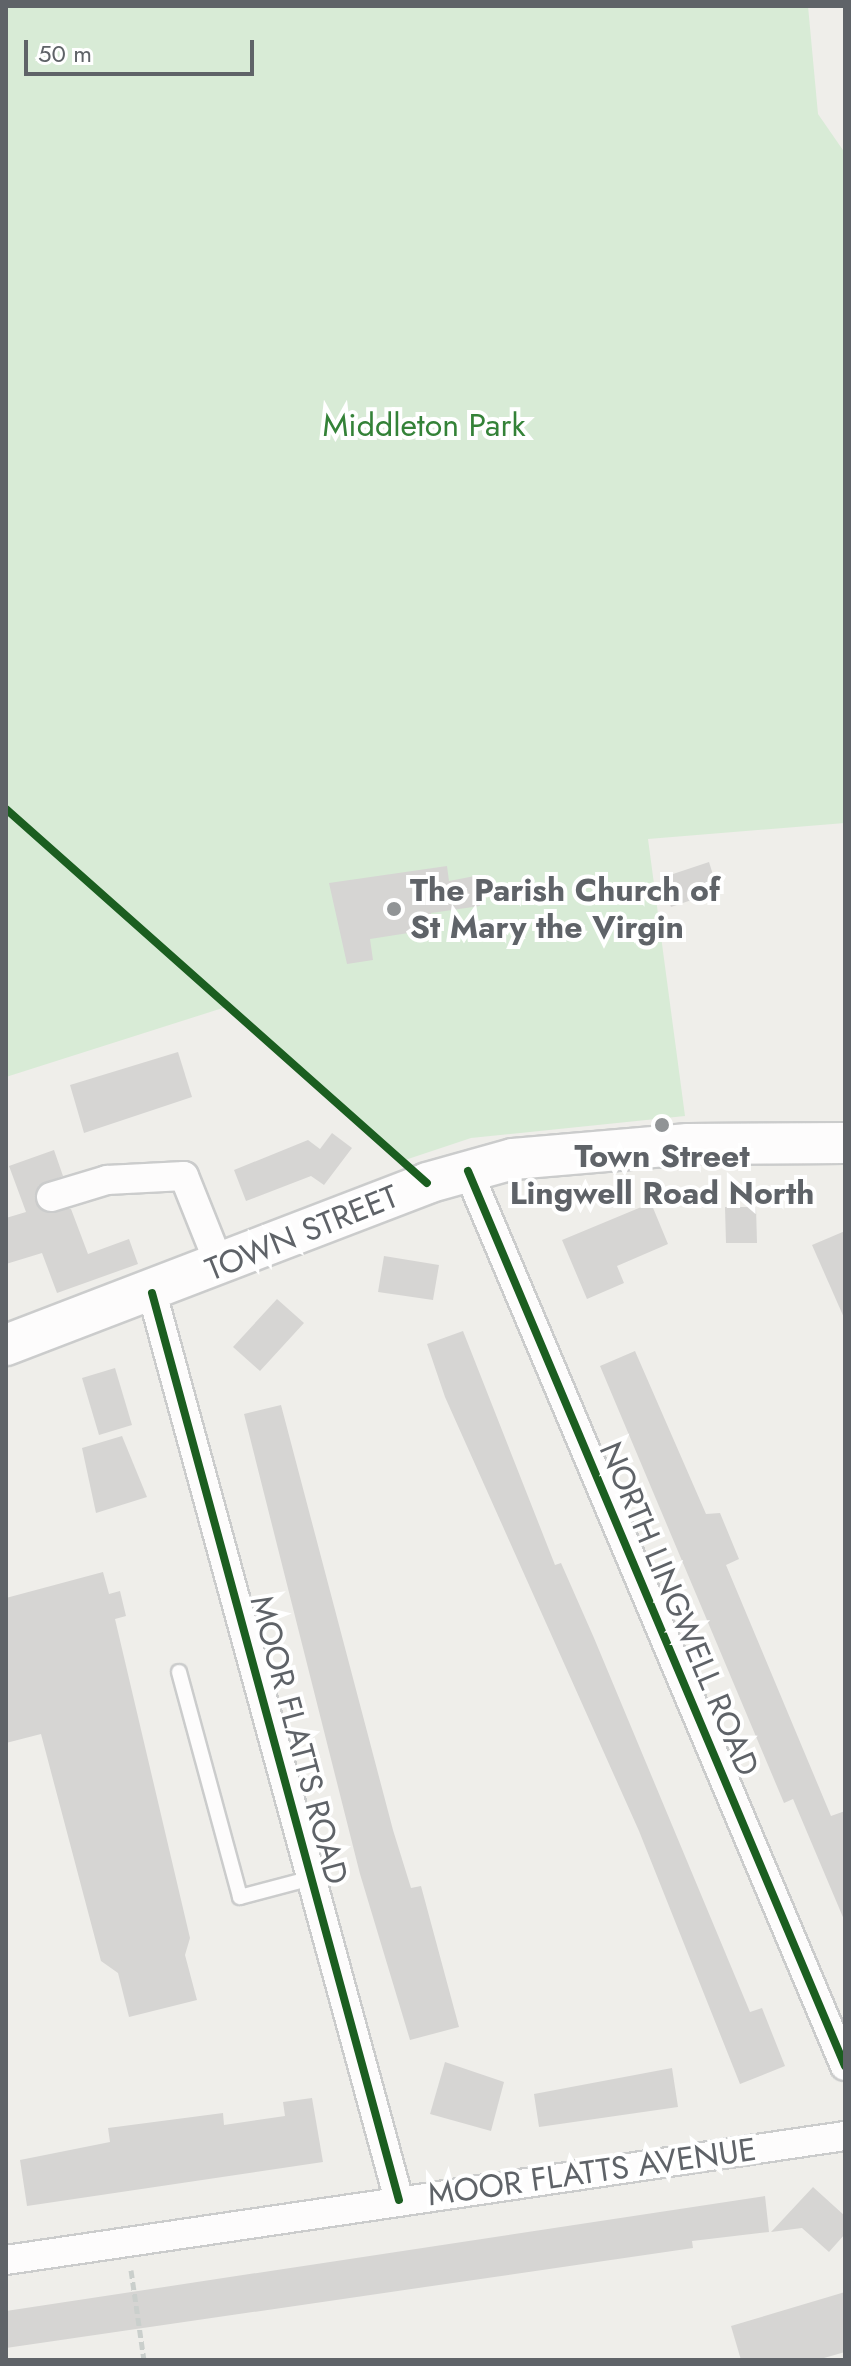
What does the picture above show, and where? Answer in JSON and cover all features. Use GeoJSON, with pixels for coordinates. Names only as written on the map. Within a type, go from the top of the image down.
{"type":"FeatureCollection","features":[{"type":"Feature","properties":{"kind":"street","name":"TOWN STREET"},"geometry":{"type":"LineString","coordinates":[[6,1345],[152,1293],[468,1171],[556,1152],[845,1143]]}},
{"type":"Feature","properties":{"kind":"street","name":"NORTH LINGWELL ROAD"},"geometry":{"type":"LineString","coordinates":[[468,1171],[845,2066]]}},
{"type":"Feature","properties":{"kind":"street"},"geometry":{"type":"LineString","coordinates":[[51,1197],[107,1180],[184,1176],[220,1266]]}},
{"type":"Feature","properties":{"kind":"street","name":"MOOR FLATTS ROAD"},"geometry":{"type":"LineString","coordinates":[[152,1293],[399,2200]]}},
{"type":"Feature","properties":{"kind":"street","name":"MOOR FLATTS AVENUE"},"geometry":{"type":"LineString","coordinates":[[6,2260],[845,2136]]}},
{"type":"Feature","properties":{"kind":"lane"},"geometry":{"type":"LineString","coordinates":[[179,1672],[240,1897],[312,1878]]}},
{"type":"Feature","properties":{"kind":"path"},"geometry":{"type":"LineString","coordinates":[[127,2241],[144,2360]]}},
{"type":"Feature","properties":{"kind":"green space","name":"Middleton Park"},"geometry":{"type":"Polygon","coordinates":[[[6,6],[808,6],[818,114],[845,153],[845,823],[648,839],[685,1116],[471,1138],[402,1161],[229,1006],[6,1077],[6,6]]]}},
{"type":"Feature","properties":{"kind":"building"},"geometry":{"type":"Polygon","coordinates":[[[709,862],[718,891],[671,907],[661,878],[709,862]]]}},
{"type":"Feature","properties":{"kind":"building","name":"The Parish Church of St Mary the Virgin"},"geometry":{"type":"Polygon","coordinates":[[[447,866],[449,881],[475,876],[480,906],[431,913],[434,929],[370,939],[373,960],[347,964],[329,883],[447,866]]]}},
{"type":"Feature","properties":{"kind":"building"},"geometry":{"type":"Polygon","coordinates":[[[178,1052],[192,1097],[84,1133],[70,1085],[178,1052]]]}},
{"type":"Feature","properties":{"kind":"building"},"geometry":{"type":"Polygon","coordinates":[[[332,1133],[352,1148],[324,1185],[311,1176],[246,1201],[234,1170],[308,1140],[320,1149],[332,1133]]]}},
{"type":"Feature","properties":{"kind":"building"},"geometry":{"type":"Polygon","coordinates":[[[54,1150],[63,1176],[38,1186],[39,1209],[71,1209],[88,1254],[129,1239],[138,1264],[57,1293],[42,1253],[6,1264],[6,1218],[26,1212],[9,1166],[54,1150]]]}},
{"type":"Feature","properties":{"kind":"building"},"geometry":{"type":"Polygon","coordinates":[[[651,1203],[668,1244],[617,1266],[624,1283],[587,1299],[562,1240],[651,1203]]]}},
{"type":"Feature","properties":{"kind":"building"},"geometry":{"type":"Polygon","coordinates":[[[725,1207],[756,1207],[757,1243],[726,1243],[725,1207]]]}},
{"type":"Feature","properties":{"kind":"building"},"geometry":{"type":"Polygon","coordinates":[[[845,1231],[845,1320],[812,1245],[845,1231]]]}},
{"type":"Feature","properties":{"kind":"building"},"geometry":{"type":"Polygon","coordinates":[[[384,1256],[439,1265],[433,1300],[378,1292],[384,1256]]]}},
{"type":"Feature","properties":{"kind":"building"},"geometry":{"type":"Polygon","coordinates":[[[277,1299],[304,1323],[260,1371],[233,1347],[277,1299]]]}},
{"type":"Feature","properties":{"kind":"building"},"geometry":{"type":"Polygon","coordinates":[[[463,1331],[555,1565],[561,1563],[594,1638],[750,2012],[762,2008],[785,2066],[740,2084],[639,1831],[445,1397],[427,1344],[463,1331]]]}},
{"type":"Feature","properties":{"kind":"building"},"geometry":{"type":"Polygon","coordinates":[[[635,1351],[706,1514],[720,1513],[739,1559],[726,1565],[831,1816],[845,1811],[845,1922],[793,1799],[784,1803],[600,1366],[635,1351]]]}},
{"type":"Feature","properties":{"kind":"building"},"geometry":{"type":"Polygon","coordinates":[[[115,1368],[132,1425],[99,1435],[82,1378],[115,1368]]]}},
{"type":"Feature","properties":{"kind":"building"},"geometry":{"type":"Polygon","coordinates":[[[281,1405],[393,1830],[411,1888],[421,1886],[459,2027],[410,2040],[360,1874],[244,1414],[281,1405]]]}},
{"type":"Feature","properties":{"kind":"building"},"geometry":{"type":"Polygon","coordinates":[[[122,1436],[147,1497],[96,1513],[82,1448],[122,1436]]]}},
{"type":"Feature","properties":{"kind":"building"},"geometry":{"type":"Polygon","coordinates":[[[103,1572],[109,1594],[120,1591],[126,1616],[115,1619],[190,1938],[185,1955],[197,2000],[129,2017],[118,1973],[101,1961],[41,1734],[6,1743],[6,1598],[103,1572]]]}},
{"type":"Feature","properties":{"kind":"building"},"geometry":{"type":"Polygon","coordinates":[[[445,2062],[504,2082],[491,2131],[430,2114],[445,2062]]]}},
{"type":"Feature","properties":{"kind":"building"},"geometry":{"type":"Polygon","coordinates":[[[672,2068],[678,2107],[539,2127],[534,2094],[672,2068]]]}},
{"type":"Feature","properties":{"kind":"building"},"geometry":{"type":"Polygon","coordinates":[[[312,2098],[323,2162],[27,2206],[20,2160],[110,2142],[108,2128],[223,2113],[224,2125],[285,2116],[283,2102],[312,2098]]]}},
{"type":"Feature","properties":{"kind":"building"},"geometry":{"type":"Polygon","coordinates":[[[813,2187],[845,2216],[845,2234],[829,2252],[802,2228],[771,2232],[813,2187]]]}},
{"type":"Feature","properties":{"kind":"building"},"geometry":{"type":"Polygon","coordinates":[[[765,2196],[769,2232],[692,2241],[693,2248],[6,2348],[6,2311],[765,2196]]]}},
{"type":"Feature","properties":{"kind":"building"},"geometry":{"type":"Polygon","coordinates":[[[845,2292],[845,2352],[817,2360],[741,2360],[731,2326],[845,2292]]]}},
{"type":"Feature","properties":{"kind":"cycle path"},"geometry":{"type":"LineString","coordinates":[[6,809],[427,1183]]}},
{"type":"Feature","properties":{"kind":"cycle path"},"geometry":{"type":"LineString","coordinates":[[468,1171],[845,2066]]}},
{"type":"Feature","properties":{"kind":"cycle path"},"geometry":{"type":"LineString","coordinates":[[152,1293],[399,2200]]}},
{"type":"Feature","properties":{"kind":"place","name":"The Parish Church of St Mary the Virgin"},"geometry":{"type":"Point","coordinates":[394,909]}},
{"type":"Feature","properties":{"kind":"place","name":"Town Street Lingwell Road North"},"geometry":{"type":"Point","coordinates":[662,1125]}}]}
